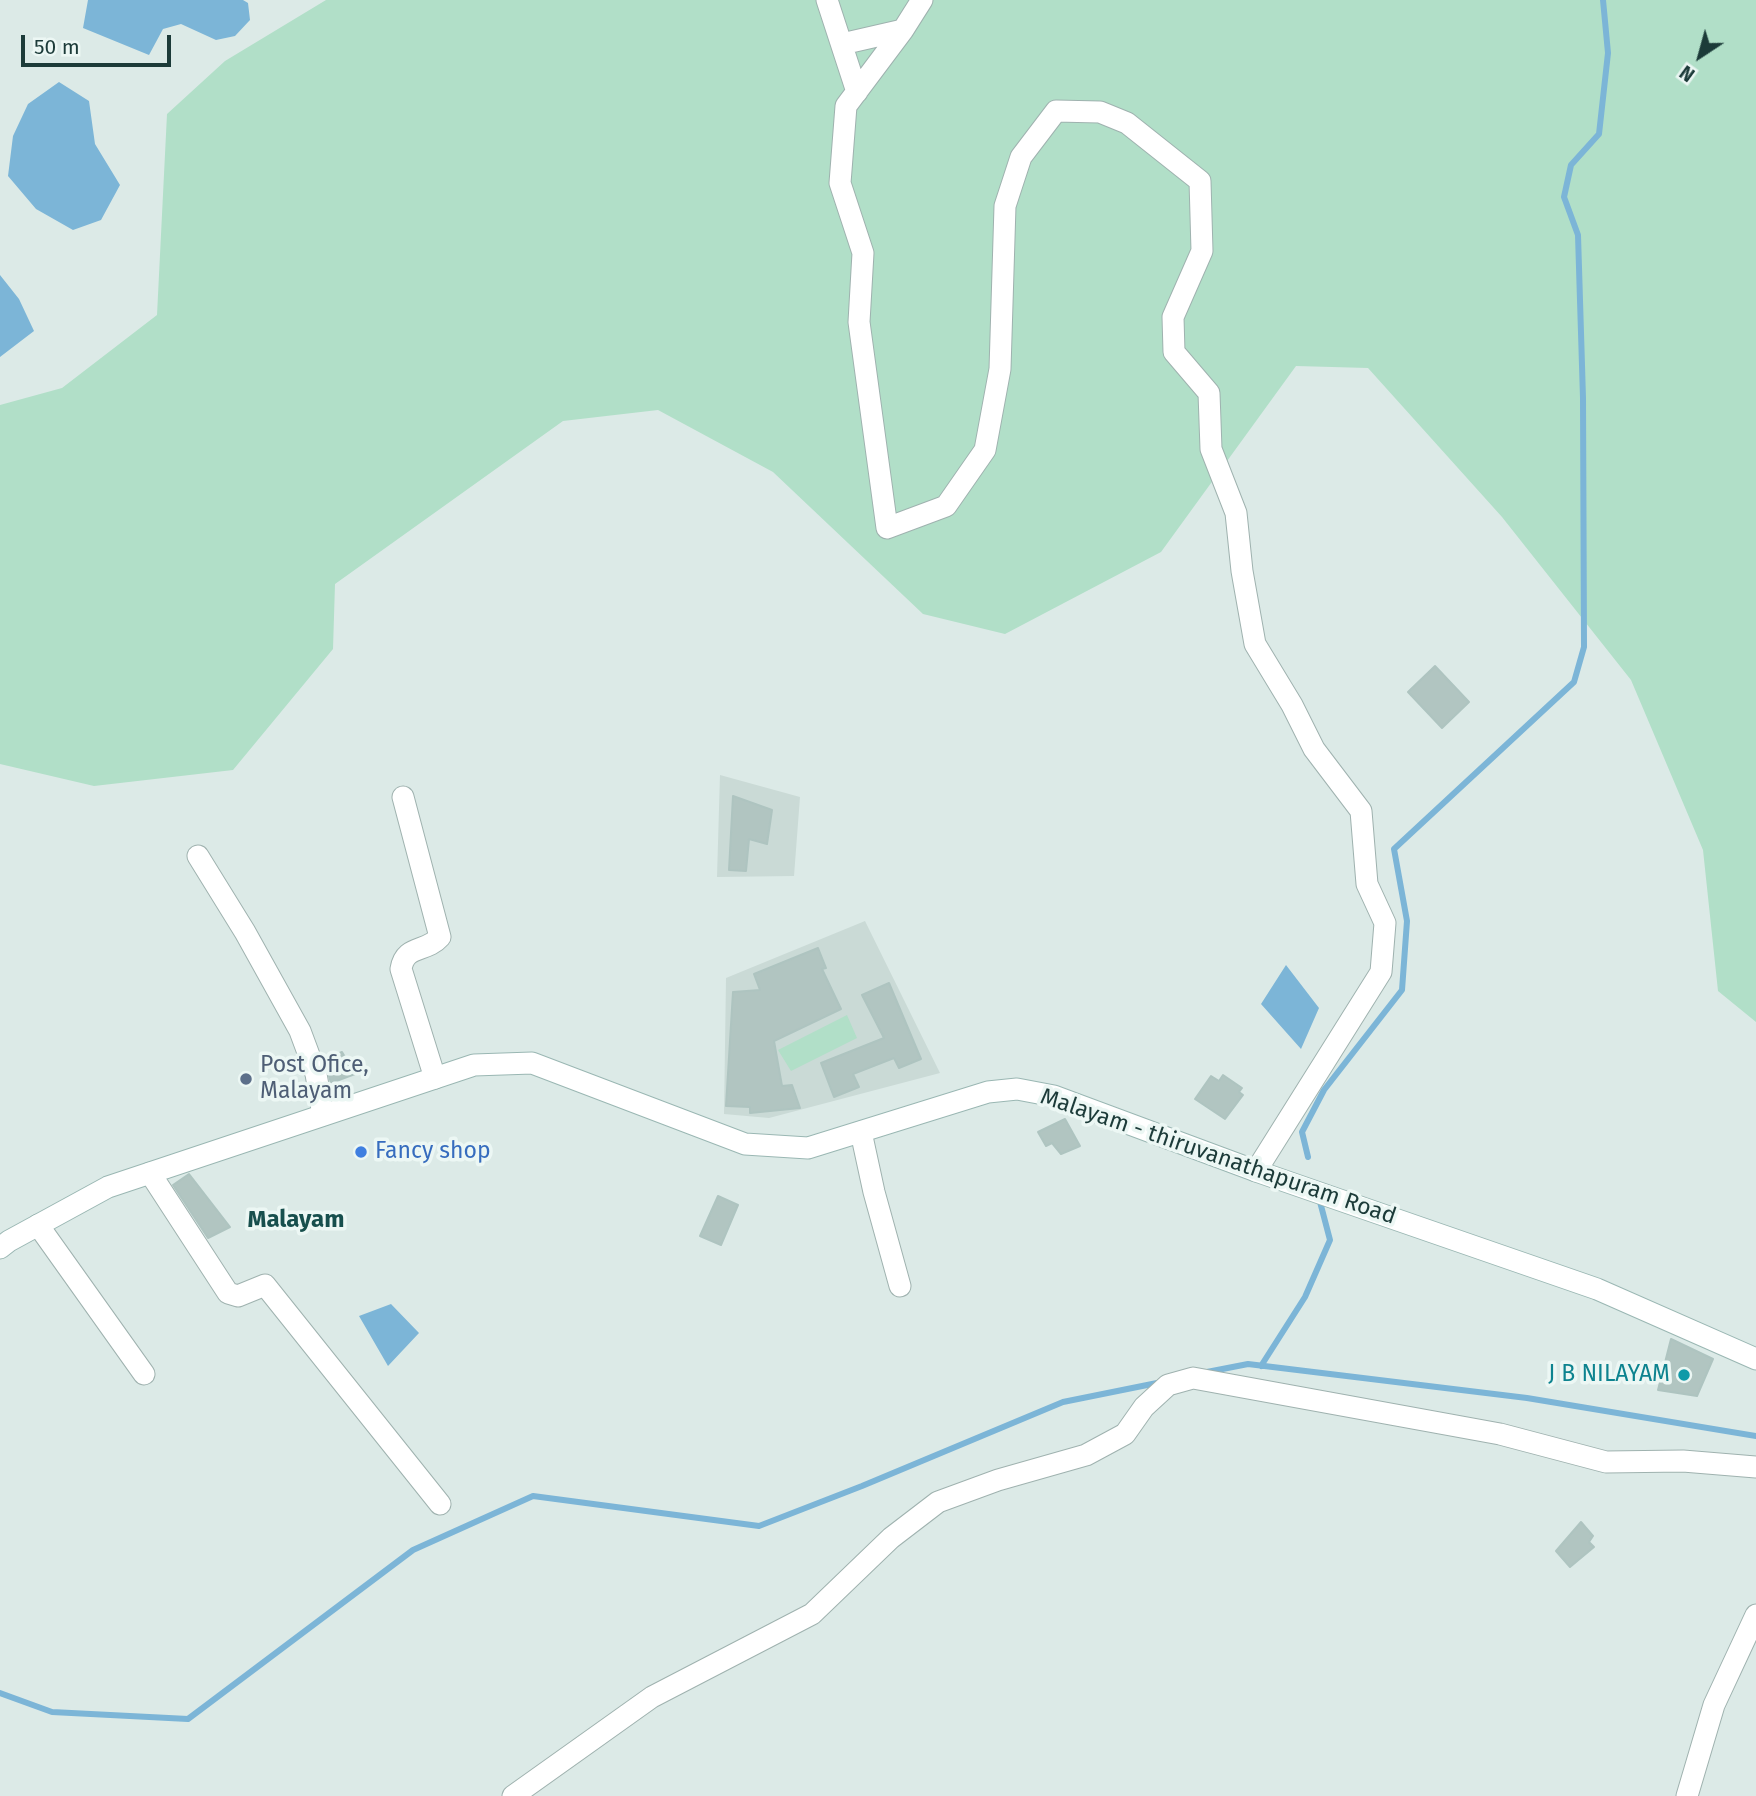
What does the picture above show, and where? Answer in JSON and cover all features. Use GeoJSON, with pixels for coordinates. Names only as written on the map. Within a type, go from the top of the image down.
{"type":"FeatureCollection","features":[{"type":"Feature","properties":{"kind":"street"},"geometry":{"type":"LineString","coordinates":[[827,0],[857,92]]}},
{"type":"Feature","properties":{"kind":"street"},"geometry":{"type":"LineString","coordinates":[[922,0],[846,106],[840,183],[863,253],[859,322],[887,528],[946,506],[985,450],[1000,369],[1005,206],[1021,157],[1056,111],[1100,112],[1127,123],[1200,181],[1202,251],[1173,317],[1174,352],[1209,393],[1211,449],[1236,513],[1242,571],[1255,644],[1292,705],[1314,749],[1360,811],[1367,884],[1385,923],[1381,972],[1256,1171]]}},
{"type":"Feature","properties":{"kind":"street"},"geometry":{"type":"LineString","coordinates":[[842,44],[903,30]]}},
{"type":"Feature","properties":{"kind":"street"},"geometry":{"type":"LineString","coordinates":[[403,797],[440,937],[434,944],[409,953],[403,959],[401,969],[435,1078]]}},
{"type":"Feature","properties":{"kind":"street"},"geometry":{"type":"LineString","coordinates":[[198,856],[245,932],[300,1031],[316,1074],[323,1115]]}},
{"type":"Feature","properties":{"kind":"street","name":"Malayam - thiruvanathapuram Road"},"geometry":{"type":"LineString","coordinates":[[3,1241],[108,1187],[474,1065],[532,1063],[744,1144],[808,1148],[988,1091],[1017,1089],[1054,1096],[1256,1171],[1597,1289],[1756,1359]]}},
{"type":"Feature","properties":{"kind":"street"},"geometry":{"type":"LineString","coordinates":[[861,1132],[874,1192],[900,1286]]}},
{"type":"Feature","properties":{"kind":"street"},"geometry":{"type":"LineString","coordinates":[[150,1173],[228,1293],[239,1296],[265,1285],[440,1504]]}},
{"type":"Feature","properties":{"kind":"street"},"geometry":{"type":"LineString","coordinates":[[38,1225],[144,1374]]}},
{"type":"Feature","properties":{"kind":"street"},"geometry":{"type":"LineString","coordinates":[[513,1796],[652,1697],[812,1614],[891,1538],[938,1502],[998,1480],[1086,1455],[1125,1434],[1144,1407],[1168,1385],[1193,1378],[1500,1434],[1606,1462],[1683,1461],[1756,1467]]}},
{"type":"Feature","properties":{"kind":"street"},"geometry":{"type":"LineString","coordinates":[[1687,1796],[1714,1706],[1756,1615]]}},
{"type":"Feature","properties":{"kind":"shaded area"},"geometry":{"type":"Polygon","coordinates":[[[720,775],[800,797],[794,876],[717,877],[720,775]]]}},
{"type":"Feature","properties":{"kind":"shaded area"},"geometry":{"type":"Polygon","coordinates":[[[865,921],[940,1073],[769,1118],[724,1114],[726,978],[865,921]]]}},
{"type":"Feature","properties":{"kind":"green space"},"geometry":{"type":"Polygon","coordinates":[[[326,0],[1756,0],[1756,1022],[1718,991],[1703,850],[1631,680],[1502,517],[1368,368],[1296,366],[1161,552],[1005,634],[923,614],[773,472],[658,410],[563,421],[335,584],[333,649],[233,770],[94,786],[0,764],[0,405],[62,388],[157,315],[167,114],[225,61],[326,0]]]}},
{"type":"Feature","properties":{"kind":"green space"},"geometry":{"type":"Polygon","coordinates":[[[847,1015],[857,1038],[791,1071],[778,1050],[847,1015]]]}},
{"type":"Feature","properties":{"kind":"water"},"geometry":{"type":"Polygon","coordinates":[[[88,0],[243,0],[248,3],[250,20],[235,36],[216,40],[181,24],[163,29],[149,55],[83,28],[88,0]]]}},
{"type":"Feature","properties":{"kind":"water"},"geometry":{"type":"Polygon","coordinates":[[[59,82],[89,101],[95,144],[120,185],[101,220],[73,230],[36,209],[8,176],[13,136],[28,104],[59,82]]]}},
{"type":"Feature","properties":{"kind":"water"},"geometry":{"type":"Polygon","coordinates":[[[0,275],[19,299],[34,331],[0,357],[0,275]]]}},
{"type":"Feature","properties":{"kind":"water"},"geometry":{"type":"Polygon","coordinates":[[[1286,965],[1319,1008],[1301,1049],[1261,1004],[1286,965]]]}},
{"type":"Feature","properties":{"kind":"water"},"geometry":{"type":"Polygon","coordinates":[[[391,1304],[419,1333],[388,1366],[359,1316],[391,1304]]]}},
{"type":"Feature","properties":{"kind":"building"},"geometry":{"type":"Polygon","coordinates":[[[1435,666],[1469,702],[1442,728],[1408,692],[1435,666]]]}},
{"type":"Feature","properties":{"kind":"building"},"geometry":{"type":"Polygon","coordinates":[[[733,796],[772,810],[767,844],[749,839],[746,871],[729,870],[733,796]]]}},
{"type":"Feature","properties":{"kind":"building"},"geometry":{"type":"Polygon","coordinates":[[[818,948],[826,968],[822,969],[841,1009],[774,1041],[782,1086],[792,1085],[800,1108],[750,1113],[750,1107],[726,1106],[733,992],[760,990],[754,974],[818,948]]]}},
{"type":"Feature","properties":{"kind":"building"},"geometry":{"type":"Polygon","coordinates":[[[889,983],[921,1059],[899,1068],[894,1058],[853,1074],[859,1087],[834,1097],[821,1063],[884,1038],[862,995],[889,983]]]}},
{"type":"Feature","properties":{"kind":"building"},"geometry":{"type":"Polygon","coordinates":[[[342,1052],[355,1074],[331,1083],[324,1059],[342,1052]]]}},
{"type":"Feature","properties":{"kind":"building"},"geometry":{"type":"Polygon","coordinates":[[[1223,1075],[1242,1088],[1239,1092],[1243,1095],[1225,1119],[1195,1099],[1211,1076],[1219,1081],[1223,1075]]]}},
{"type":"Feature","properties":{"kind":"building"},"geometry":{"type":"Polygon","coordinates":[[[1065,1119],[1080,1146],[1061,1154],[1052,1143],[1046,1146],[1038,1132],[1065,1119]]]}},
{"type":"Feature","properties":{"kind":"building"},"geometry":{"type":"Polygon","coordinates":[[[189,1174],[230,1227],[208,1238],[173,1185],[189,1174]]]}},
{"type":"Feature","properties":{"kind":"building"},"geometry":{"type":"Polygon","coordinates":[[[718,1196],[738,1205],[721,1245],[700,1236],[718,1196]]]}},
{"type":"Feature","properties":{"kind":"building","name":"J B NILAYAM"},"geometry":{"type":"Polygon","coordinates":[[[1671,1339],[1713,1359],[1697,1396],[1658,1390],[1671,1339]]]}},
{"type":"Feature","properties":{"kind":"building"},"geometry":{"type":"Polygon","coordinates":[[[1581,1522],[1593,1536],[1589,1542],[1594,1547],[1570,1567],[1556,1551],[1581,1522]]]}},
{"type":"Feature","properties":{"kind":"waterway"},"geometry":{"type":"LineString","coordinates":[[1308,1157],[1302,1132],[1324,1090],[1402,990],[1407,921],[1394,849],[1574,682],[1584,647],[1583,398],[1578,235],[1564,197],[1571,165],[1599,134],[1608,53],[1603,0]]}},
{"type":"Feature","properties":{"kind":"waterway"},"geometry":{"type":"LineString","coordinates":[[1261,1366],[1305,1297],[1330,1240],[1319,1198]]}},
{"type":"Feature","properties":{"kind":"waterway"},"geometry":{"type":"LineString","coordinates":[[1207,1372],[1248,1364],[1527,1398],[1756,1436]]}},
{"type":"Feature","properties":{"kind":"waterway"},"geometry":{"type":"LineString","coordinates":[[0,1693],[52,1712],[188,1719],[413,1550],[533,1496],[759,1526],[1063,1402],[1162,1382]]}},
{"type":"Feature","properties":{"kind":"place","name":"Post Ofice, Malayam"},"geometry":{"type":"Point","coordinates":[246,1079]}},
{"type":"Feature","properties":{"kind":"place","name":"Fancy shop"},"geometry":{"type":"Point","coordinates":[361,1152]}},
{"type":"Feature","properties":{"kind":"place","name":"J B NILAYAM"},"geometry":{"type":"Point","coordinates":[1684,1375]}},
{"type":"Feature","properties":{"kind":"district","name":"Malayam"},"geometry":{"type":"Point","coordinates":[296,1220]}}]}
